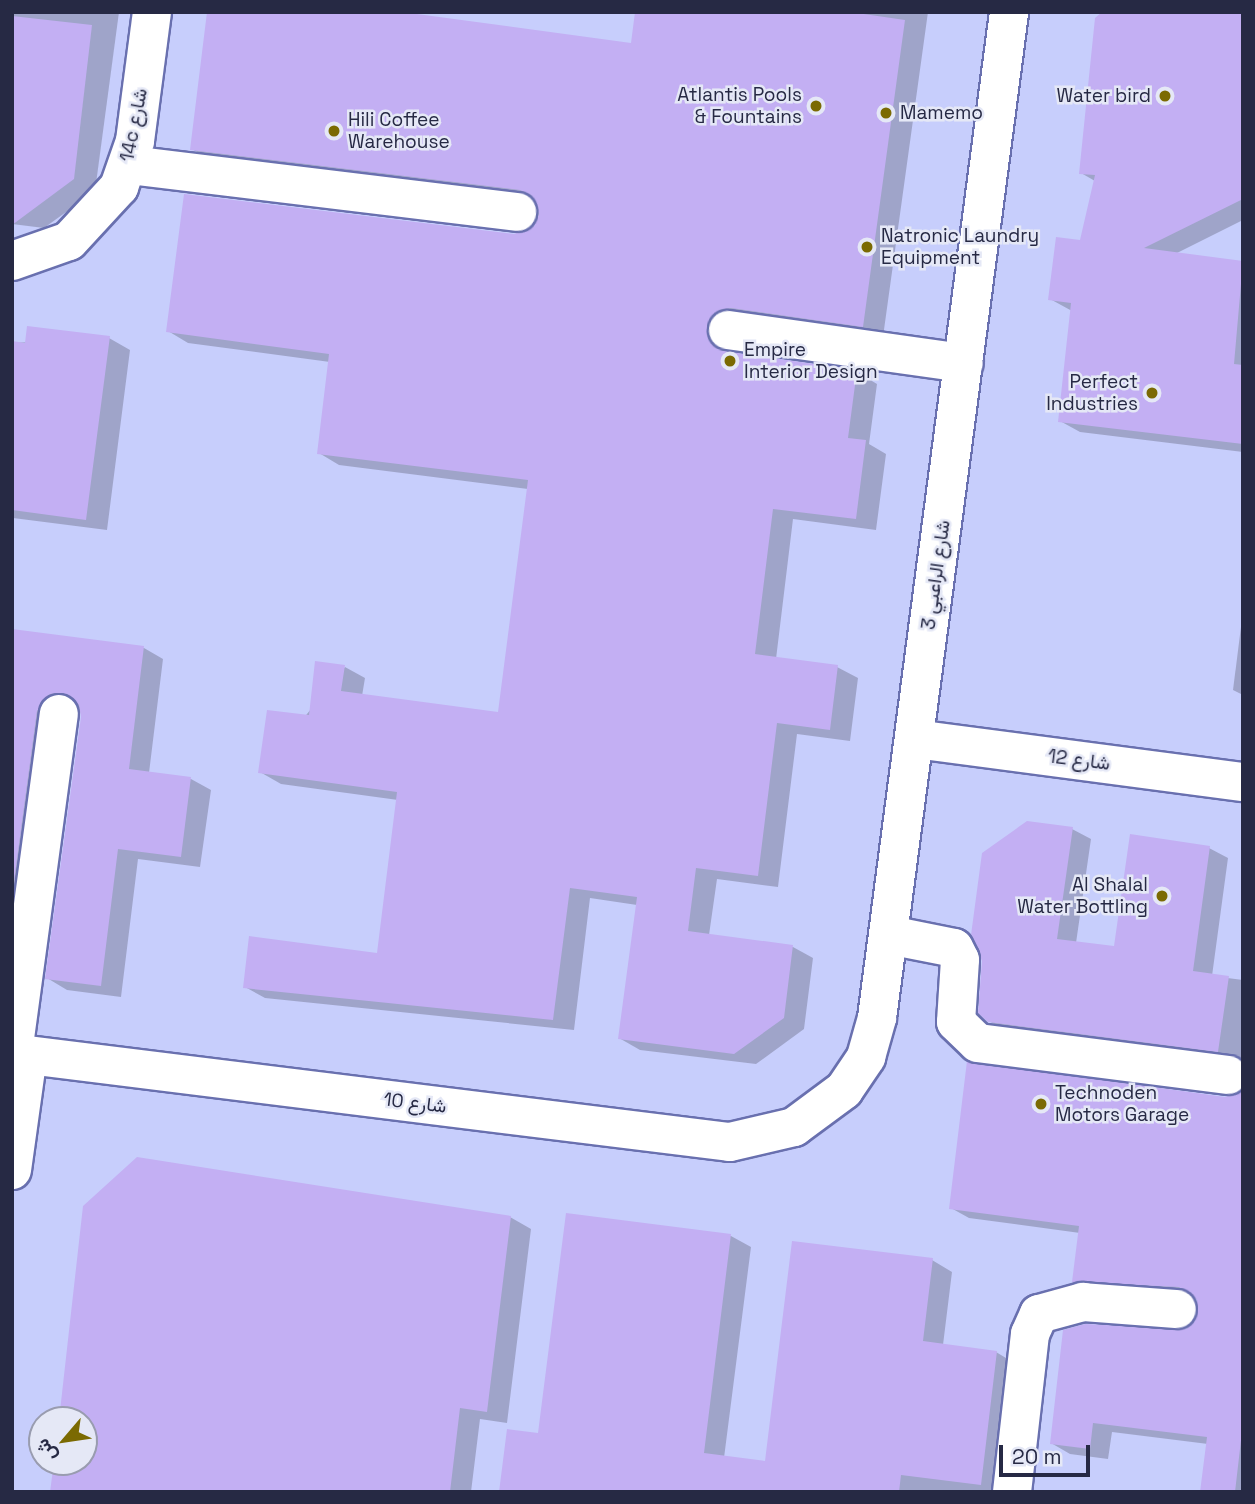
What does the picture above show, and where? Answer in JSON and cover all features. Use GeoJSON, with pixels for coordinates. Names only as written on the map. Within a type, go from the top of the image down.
{"type":"FeatureCollection","features":[{"type":"Feature","properties":{"kind":"street","name":"14c شارع"},"geometry":{"type":"LineString","coordinates":[[12,261],[47,252],[88,226],[129,164],[152,12]]}},
{"type":"Feature","properties":{"kind":"street","name":"شارع الراعبي 3"},"geometry":{"type":"LineString","coordinates":[[813,1116],[844,1090],[866,1057],[889,934],[1009,12]]}},
{"type":"Feature","properties":{"kind":"street"},"geometry":{"type":"LineString","coordinates":[[129,164],[517,212]]}},
{"type":"Feature","properties":{"kind":"street"},"geometry":{"type":"LineString","coordinates":[[728,330],[964,363]]}},
{"type":"Feature","properties":{"kind":"street"},"geometry":{"type":"LineString","coordinates":[[12,1170],[18,1053],[59,714]]}},
{"type":"Feature","properties":{"kind":"street","name":"شارع 12"},"geometry":{"type":"LineString","coordinates":[[915,739],[1243,782]]}},
{"type":"Feature","properties":{"kind":"street"},"geometry":{"type":"LineString","coordinates":[[889,934],[954,948],[960,960],[956,1021],[978,1043],[1228,1075]]}},
{"type":"Feature","properties":{"kind":"street","name":"شارع 10"},"geometry":{"type":"LineString","coordinates":[[18,1053],[730,1142],[773,1135],[813,1116]]}},
{"type":"Feature","properties":{"kind":"street"},"geometry":{"type":"LineString","coordinates":[[1012,1492],[1030,1334],[1039,1314],[1083,1302],[1177,1309]]}},
{"type":"Feature","properties":{"kind":"shaded area"},"geometry":{"type":"Polygon","coordinates":[[[12,12],[1243,12],[1243,1492],[12,1492],[12,12]]]}},
{"type":"Feature","properties":{"kind":"building"},"geometry":{"type":"Polygon","coordinates":[[[207,12],[402,12],[631,43],[635,12],[850,12],[905,20],[863,327],[731,308],[719,310],[707,326],[708,339],[724,351],[857,370],[848,438],[866,440],[856,519],[773,509],[755,654],[838,665],[830,730],[777,723],[758,876],[696,868],[688,931],[793,945],[784,1018],[734,1054],[618,1039],[637,897],[570,888],[553,1020],[243,988],[249,936],[377,953],[397,792],[258,773],[267,710],[309,715],[315,661],[345,665],[341,691],[498,712],[528,480],[317,454],[329,354],[166,332],[184,194],[514,234],[534,226],[539,214],[531,195],[520,190],[190,150],[207,12]]]}},
{"type":"Feature","properties":{"kind":"building"},"geometry":{"type":"Polygon","coordinates":[[[1102,12],[1243,12],[1243,199],[1144,248],[1243,261],[1234,364],[1243,365],[1243,444],[1058,422],[1071,303],[1048,300],[1056,237],[1080,240],[1095,175],[1079,174],[1095,18],[1102,12]]]}},
{"type":"Feature","properties":{"kind":"building"},"geometry":{"type":"Polygon","coordinates":[[[12,16],[92,25],[74,179],[12,225],[12,16]]]}},
{"type":"Feature","properties":{"kind":"building"},"geometry":{"type":"Polygon","coordinates":[[[27,326],[110,336],[86,520],[12,510],[12,341],[25,343],[27,326]]]}},
{"type":"Feature","properties":{"kind":"building"},"geometry":{"type":"Polygon","coordinates":[[[12,629],[144,646],[129,769],[191,777],[181,857],[118,849],[101,986],[45,979],[81,717],[79,705],[63,693],[50,694],[37,711],[12,896],[12,629]]]}},
{"type":"Feature","properties":{"kind":"building"},"geometry":{"type":"Polygon","coordinates":[[[1027,821],[1073,827],[1057,939],[1114,946],[1130,834],[1210,846],[1193,971],[1229,976],[1218,1052],[988,1022],[978,1013],[982,961],[971,935],[982,853],[1027,821]]]}},
{"type":"Feature","properties":{"kind":"building"},"geometry":{"type":"Polygon","coordinates":[[[967,1061],[1225,1097],[1243,1090],[1243,1423],[1235,1492],[1200,1492],[1207,1437],[1093,1423],[1090,1449],[1050,1444],[1063,1330],[1085,1324],[1186,1329],[1195,1321],[1197,1300],[1179,1287],[1072,1282],[1079,1226],[949,1209],[967,1061]]]}},
{"type":"Feature","properties":{"kind":"building"},"geometry":{"type":"Polygon","coordinates":[[[137,1157],[511,1216],[487,1412],[460,1408],[450,1492],[50,1492],[52,1476],[98,1476],[98,1406],[61,1406],[83,1206],[137,1157]]]}},
{"type":"Feature","properties":{"kind":"building"},"geometry":{"type":"Polygon","coordinates":[[[566,1213],[731,1234],[704,1453],[765,1461],[792,1241],[933,1258],[923,1341],[997,1351],[981,1485],[901,1475],[899,1492],[499,1492],[507,1429],[538,1433],[566,1213]]]}},
{"type":"Feature","properties":{"kind":"place","name":"Water bird"},"geometry":{"type":"Point","coordinates":[1165,96]}},
{"type":"Feature","properties":{"kind":"place","name":"Atlantis Pools & Fountains"},"geometry":{"type":"Point","coordinates":[816,106]}},
{"type":"Feature","properties":{"kind":"place","name":"Mamemo"},"geometry":{"type":"Point","coordinates":[886,113]}},
{"type":"Feature","properties":{"kind":"place","name":"Hili Coffee Warehouse"},"geometry":{"type":"Point","coordinates":[334,131]}},
{"type":"Feature","properties":{"kind":"place","name":"Natronic Laundry Equipment"},"geometry":{"type":"Point","coordinates":[867,247]}},
{"type":"Feature","properties":{"kind":"place","name":"Empire Interior Design"},"geometry":{"type":"Point","coordinates":[730,361]}},
{"type":"Feature","properties":{"kind":"place","name":"Perfect Industries"},"geometry":{"type":"Point","coordinates":[1152,393]}},
{"type":"Feature","properties":{"kind":"place","name":"Al Shalal Water Bottling"},"geometry":{"type":"Point","coordinates":[1162,896]}},
{"type":"Feature","properties":{"kind":"place","name":"Technoden Motors Garage"},"geometry":{"type":"Point","coordinates":[1041,1104]}}]}
